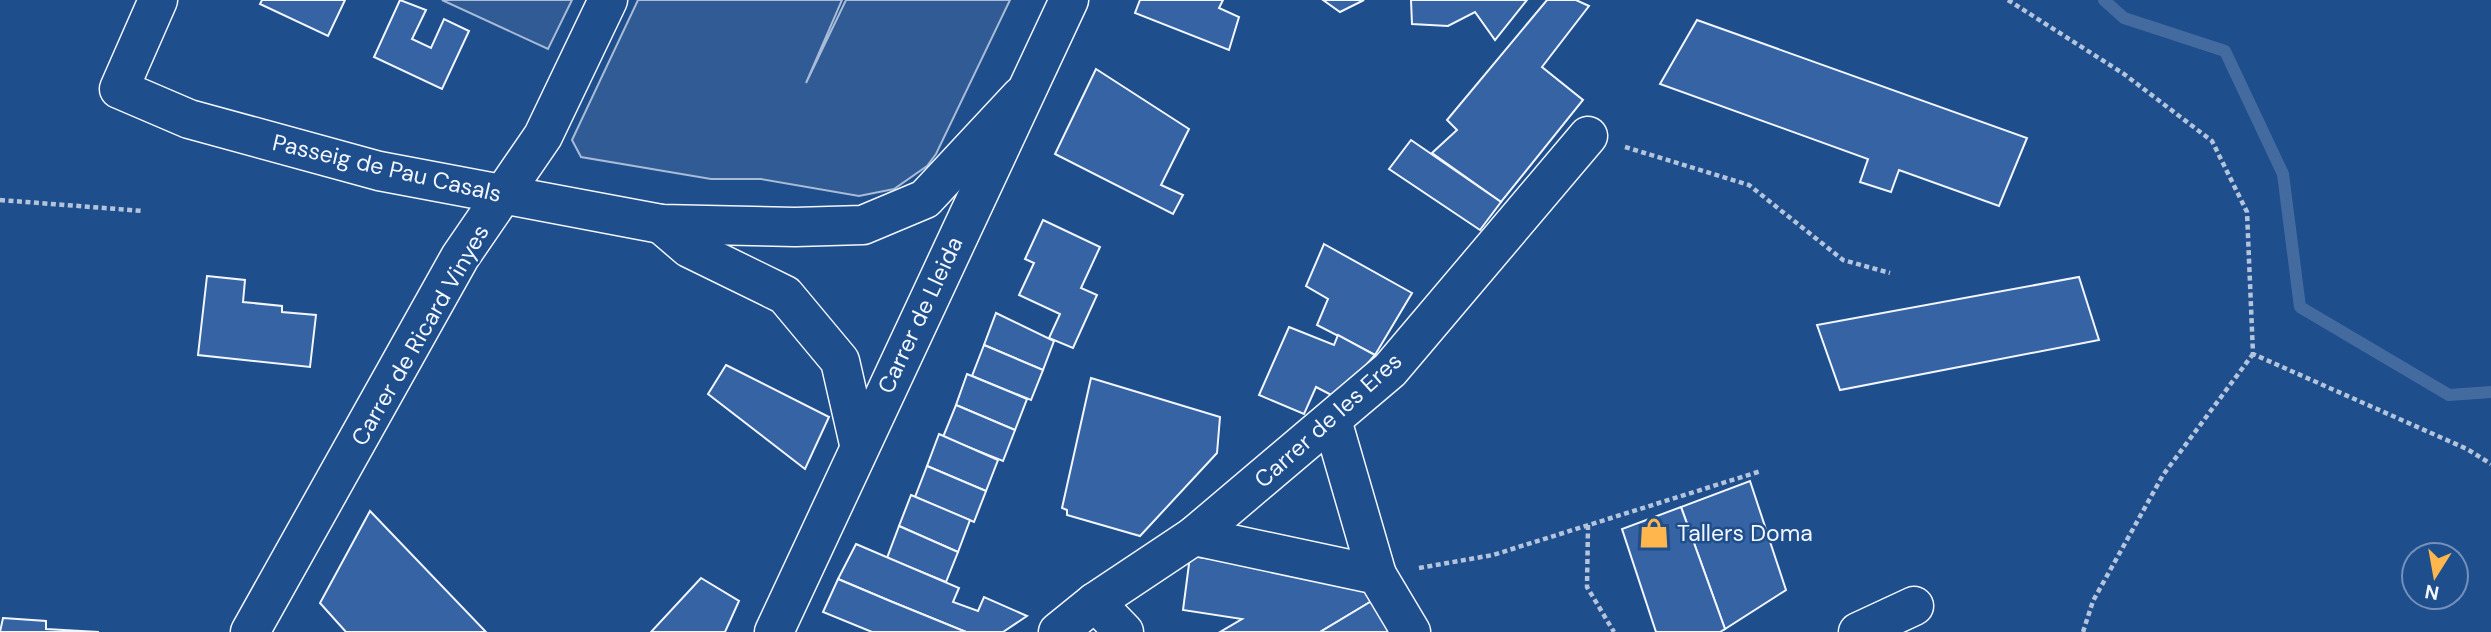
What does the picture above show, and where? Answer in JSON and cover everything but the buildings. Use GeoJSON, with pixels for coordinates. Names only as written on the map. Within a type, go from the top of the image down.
{"type":"FeatureCollection","features":[{"type":"Feature","properties":{"kind":"street","name":"Passeig de Pau Casals"},"geometry":{"type":"LineString","coordinates":[[158,0],[119,89],[189,119],[379,171],[661,224],[863,225],[925,199],[1025,92]]}},
{"type":"Feature","properties":{"kind":"street","name":"Carrer de Ricard Vinyes"},"geometry":{"type":"LineString","coordinates":[[250,632],[460,257],[543,136],[608,0]]}},
{"type":"Feature","properties":{"kind":"street","name":"Carrer de Lleida"},"geometry":{"type":"LineString","coordinates":[[774,632],[859,444],[1069,0]]}},
{"type":"Feature","properties":{"kind":"street","name":"Carrer de les Eres"},"geometry":{"type":"LineString","coordinates":[[1058,632],[1095,602],[1194,536],[1390,370],[1588,136]]}},
{"type":"Feature","properties":{"kind":"street"},"geometry":{"type":"LineString","coordinates":[[661,224],[689,248],[785,295],[840,361],[859,444]]}},
{"type":"Feature","properties":{"kind":"street"},"geometry":{"type":"LineString","coordinates":[[1332,420],[1377,575],[1411,632]]}},
{"type":"Feature","properties":{"kind":"street"},"geometry":{"type":"LineString","coordinates":[[1194,536],[1377,575]]}},
{"type":"Feature","properties":{"kind":"street"},"geometry":{"type":"LineString","coordinates":[[1095,602],[1124,632]]}},
{"type":"Feature","properties":{"kind":"street"},"geometry":{"type":"LineString","coordinates":[[1858,632],[1914,606]]}},
{"type":"Feature","properties":{"kind":"path"},"geometry":{"type":"LineString","coordinates":[[2008,0],[2124,74],[2212,141],[2247,212],[2253,354],[2163,475],[2093,601],[2083,632]]}},
{"type":"Feature","properties":{"kind":"path"},"geometry":{"type":"LineString","coordinates":[[1588,136],[1749,185],[1843,260],[1890,273]]}},
{"type":"Feature","properties":{"kind":"path"},"geometry":{"type":"LineString","coordinates":[[0,200],[143,211]]}},
{"type":"Feature","properties":{"kind":"path"},"geometry":{"type":"LineString","coordinates":[[2253,354],[2467,449],[2491,464]]}},
{"type":"Feature","properties":{"kind":"path"},"geometry":{"type":"LineString","coordinates":[[1377,575],[1493,555],[1761,471]]}},
{"type":"Feature","properties":{"kind":"path"},"geometry":{"type":"LineString","coordinates":[[1588,525],[1587,587],[1614,632]]}},
{"type":"Feature","properties":{"kind":"shaded area"},"geometry":{"type":"Polygon","coordinates":[[[442,0],[572,0],[548,49],[442,0]]]}},
{"type":"Feature","properties":{"kind":"shaded area"},"geometry":{"type":"Polygon","coordinates":[[[638,0],[842,0],[806,83],[846,0],[1010,0],[936,154],[927,166],[894,189],[859,196],[761,179],[711,179],[581,157],[572,140],[638,0]]]}},
{"type":"Feature","properties":{"kind":"waterway"},"geometry":{"type":"LineString","coordinates":[[2104,0],[2124,18],[2225,51],[2283,174],[2300,307],[2449,395],[2491,392]]}},
{"type":"Feature","properties":{"kind":"place","name":"Tallers Doma"},"geometry":{"type":"Point","coordinates":[1654,533]}}]}
